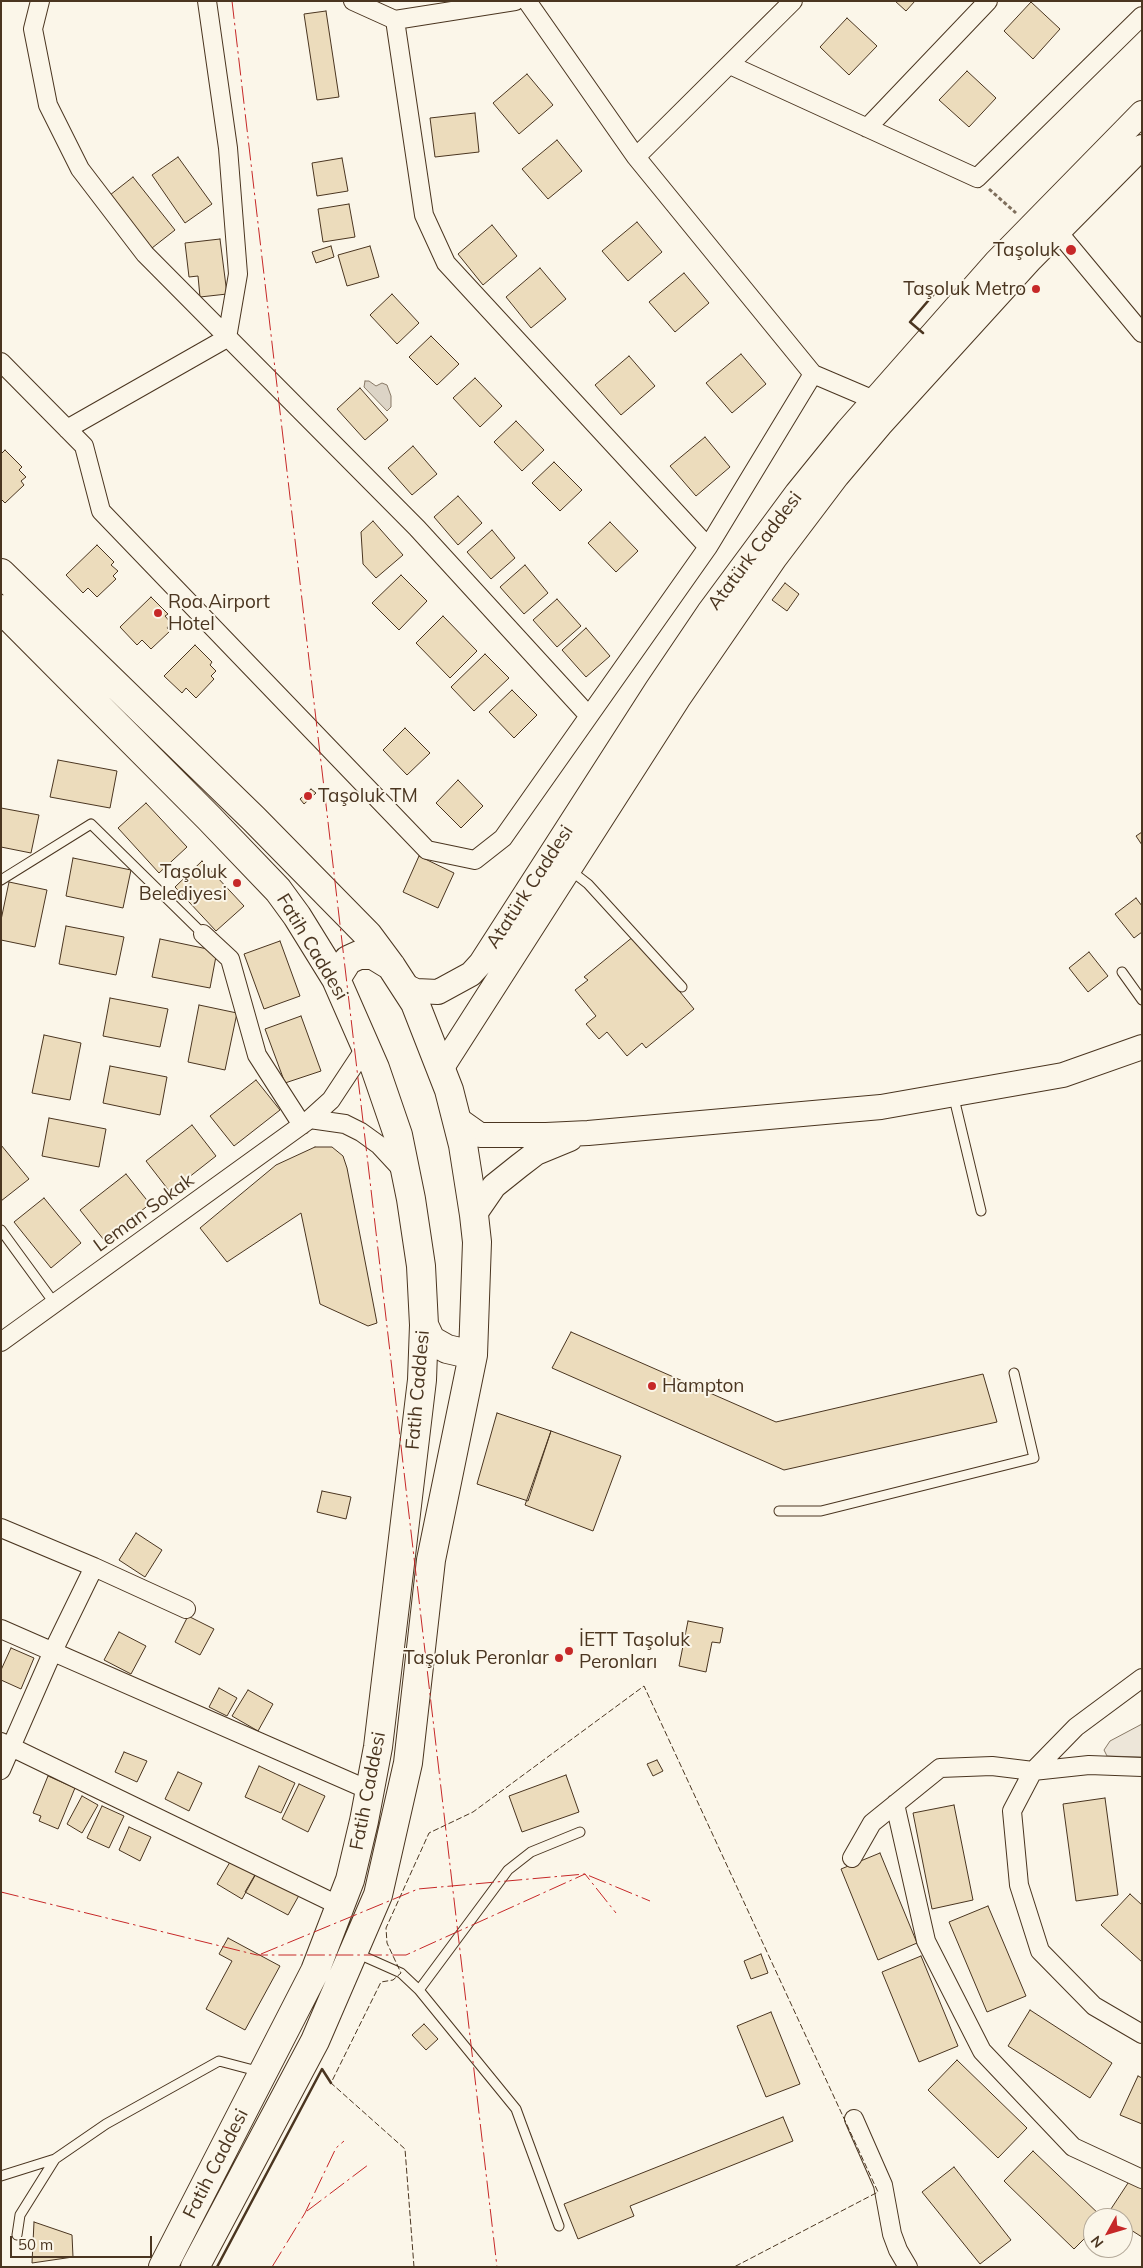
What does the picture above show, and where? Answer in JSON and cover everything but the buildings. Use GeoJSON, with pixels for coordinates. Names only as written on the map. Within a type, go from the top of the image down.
{"type":"FeatureCollection","features":[{"type":"Feature","properties":{"kind":"main road","name":"Atatürk Caddesi"},"geometry":{"type":"LineString","coordinates":[[440,1069],[720,636],[837,476],[882,408],[1030,226],[1142,113]]}},
{"type":"Feature","properties":{"kind":"main road","name":"Atatürk Caddesi"},"geometry":{"type":"LineString","coordinates":[[397,976],[416,991],[438,992],[471,974],[481,963],[709,612],[797,493],[1142,147]]}},
{"type":"Feature","properties":{"kind":"main road","name":"Fatih Caddesi"},"geometry":{"type":"LineString","coordinates":[[1,573],[254,819],[368,936],[414,1003],[440,1069],[456,1118],[470,1181],[474,1215],[477,1242],[472,1355],[431,1560],[408,1763],[378,1895],[315,2041],[195,2267]]}},
{"type":"Feature","properties":{"kind":"main road","name":"Fatih Caddesi"},"geometry":{"type":"LineString","coordinates":[[1,609],[110,716],[278,890],[336,979],[366,1047],[398,1135],[422,1266],[424,1325],[421,1390],[380,1737],[371,1791],[350,1880],[315,1971],[163,2267]]}},
{"type":"Feature","properties":{"kind":"main road"},"geometry":{"type":"LineString","coordinates":[[336,979],[348,960],[359,955],[373,955],[397,976]]}},
{"type":"Feature","properties":{"kind":"main road"},"geometry":{"type":"LineString","coordinates":[[456,1118],[480,1135],[588,1133],[881,1107],[1063,1074],[1142,1047]]}},
{"type":"Feature","properties":{"kind":"main road"},"geometry":{"type":"LineString","coordinates":[[474,1215],[494,1186],[536,1153],[559,1142],[588,1133]]}},
{"type":"Feature","properties":{"kind":"main road"},"geometry":{"type":"LineString","coordinates":[[424,1325],[431,1340],[447,1349],[472,1355]]}},
{"type":"Feature","properties":{"kind":"street"},"geometry":{"type":"LineString","coordinates":[[40,1],[33,29],[48,105],[80,169],[145,254],[417,528],[589,716]]}},
{"type":"Feature","properties":{"kind":"street"},"geometry":{"type":"LineString","coordinates":[[208,1],[228,148],[238,274],[227,338]]}},
{"type":"Feature","properties":{"kind":"street"},"geometry":{"type":"LineString","coordinates":[[353,1],[394,20],[515,1]]}},
{"type":"Feature","properties":{"kind":"street"},"geometry":{"type":"LineString","coordinates":[[527,1],[636,157],[813,374],[882,408]]}},
{"type":"Feature","properties":{"kind":"street"},"geometry":{"type":"LineString","coordinates":[[636,157],[793,1]]}},
{"type":"Feature","properties":{"kind":"street"},"geometry":{"type":"LineString","coordinates":[[867,128],[988,1]]}},
{"type":"Feature","properties":{"kind":"street"},"geometry":{"type":"LineString","coordinates":[[730,65],[978,178],[1142,16]]}},
{"type":"Feature","properties":{"kind":"street"},"geometry":{"type":"LineString","coordinates":[[394,20],[424,215],[446,263],[708,547]]}},
{"type":"Feature","properties":{"kind":"street"},"geometry":{"type":"LineString","coordinates":[[1058,232],[1142,333]]}},
{"type":"Feature","properties":{"kind":"street"},"geometry":{"type":"LineString","coordinates":[[67,429],[227,338]]}},
{"type":"Feature","properties":{"kind":"street"},"geometry":{"type":"LineString","coordinates":[[1,362],[84,446],[101,512],[427,850],[476,860],[503,838],[708,547],[813,374]]}},
{"type":"Feature","properties":{"kind":"street"},"geometry":{"type":"LineString","coordinates":[[203,934],[230,959],[256,1055],[306,1122],[345,1124],[361,1132],[379,1145],[406,1175]]}},
{"type":"Feature","properties":{"kind":"street","name":"Leman Sokak"},"geometry":{"type":"LineString","coordinates":[[1,1342],[306,1122],[331,1100],[366,1047]]}},
{"type":"Feature","properties":{"kind":"street"},"geometry":{"type":"LineString","coordinates":[[1,1528],[94,1567],[186,1609]]}},
{"type":"Feature","properties":{"kind":"street"},"geometry":{"type":"LineString","coordinates":[[1,1770],[7,1744],[94,1567]]}},
{"type":"Feature","properties":{"kind":"street"},"geometry":{"type":"LineString","coordinates":[[1,1629],[371,1791]]}},
{"type":"Feature","properties":{"kind":"street"},"geometry":{"type":"LineString","coordinates":[[1142,1678],[1076,1727],[1033,1771],[1012,1811],[1019,1885],[1040,1951],[1094,2006],[1142,2034]]}},
{"type":"Feature","properties":{"kind":"street"},"geometry":{"type":"LineString","coordinates":[[7,1744],[340,1906]]}},
{"type":"Feature","properties":{"kind":"street"},"geometry":{"type":"LineString","coordinates":[[852,1858],[872,1823],[940,1768],[992,1766],[1033,1771],[1089,1765],[1142,1767]]}},
{"type":"Feature","properties":{"kind":"street"},"geometry":{"type":"LineString","coordinates":[[895,1804],[926,1942],[982,2052],[1072,2147],[1142,2179]]}},
{"type":"Feature","properties":{"kind":"street"},"geometry":{"type":"LineString","coordinates":[[854,2119],[883,2185],[892,2234],[898,2250],[908,2267]]}},
{"type":"Feature","properties":{"kind":"lane"},"geometry":{"type":"LineString","coordinates":[[1,880],[91,824],[203,934]]}},
{"type":"Feature","properties":{"kind":"lane"},"geometry":{"type":"LineString","coordinates":[[570,869],[588,884],[682,987]]}},
{"type":"Feature","properties":{"kind":"lane"},"geometry":{"type":"LineString","coordinates":[[1122,972],[1142,1000]]}},
{"type":"Feature","properties":{"kind":"lane"},"geometry":{"type":"LineString","coordinates":[[953,1094],[981,1211]]}},
{"type":"Feature","properties":{"kind":"lane"},"geometry":{"type":"LineString","coordinates":[[1,1230],[55,1304]]}},
{"type":"Feature","properties":{"kind":"lane"},"geometry":{"type":"LineString","coordinates":[[779,1511],[821,1511],[1034,1458],[1014,1373]]}},
{"type":"Feature","properties":{"kind":"lane"},"geometry":{"type":"LineString","coordinates":[[418,1990],[508,1870],[531,1852],[580,1832]]}},
{"type":"Feature","properties":{"kind":"lane"},"geometry":{"type":"LineString","coordinates":[[353,1952],[401,1973],[418,1990],[516,2108],[559,2226]]}},
{"type":"Feature","properties":{"kind":"lane"},"geometry":{"type":"LineString","coordinates":[[1,2176],[55,2159],[106,2124],[219,2061],[264,2072]]}},
{"type":"Feature","properties":{"kind":"lane"},"geometry":{"type":"LineString","coordinates":[[17,2235],[20,2215],[55,2159]]}},
{"type":"Feature","properties":{"kind":"path"},"geometry":{"type":"LineString","coordinates":[[978,178],[1030,226]]}},
{"type":"Feature","properties":{"kind":"shaded area"},"geometry":{"type":"Polygon","coordinates":[[[365,381],[369,381],[376,386],[382,383],[387,385],[391,396],[391,407],[387,411],[364,387],[365,381]]]}},
{"type":"Feature","properties":{"kind":"shaded area"},"geometry":{"type":"Polygon","coordinates":[[[1142,1724],[1142,1757],[1107,1756],[1104,1750],[1110,1741],[1142,1724]]]}},
{"type":"Feature","properties":{"kind":"fence"},"geometry":{"type":"LineString","coordinates":[[414,2267],[405,2149],[331,2083],[381,1982],[393,1980],[401,1973],[387,1943],[386,1928],[429,1833],[473,1812],[644,1686],[878,2192],[734,2267]]}},
{"type":"Feature","properties":{"kind":"wall"},"geometry":{"type":"LineString","coordinates":[[923,333],[910,322],[934,294]]}},
{"type":"Feature","properties":{"kind":"wall"},"geometry":{"type":"LineString","coordinates":[[217,2267],[322,2069],[331,2083]]}},
{"type":"Feature","properties":{"kind":"power"},"geometry":{"type":"LineString","coordinates":[[232,1],[497,2267]]}},
{"type":"Feature","properties":{"kind":"power"},"geometry":{"type":"LineString","coordinates":[[1,1892],[257,1955],[406,1955],[585,1874],[616,1913]]}},
{"type":"Feature","properties":{"kind":"power"},"geometry":{"type":"LineString","coordinates":[[261,1954],[418,1889],[585,1874],[650,1901]]}},
{"type":"Feature","properties":{"kind":"power"},"geometry":{"type":"LineString","coordinates":[[272,2267],[305,2213],[336,2148],[344,2141]]}},
{"type":"Feature","properties":{"kind":"power"},"geometry":{"type":"LineString","coordinates":[[307,2211],[368,2165]]}},
{"type":"Feature","properties":{"kind":"place","name":"Taşoluk"},"geometry":{"type":"Point","coordinates":[1071,250]}},
{"type":"Feature","properties":{"kind":"place","name":"Taşoluk Metro"},"geometry":{"type":"Point","coordinates":[1036,289]}},
{"type":"Feature","properties":{"kind":"place","name":"Roa Airport Hotel"},"geometry":{"type":"Point","coordinates":[158,613]}},
{"type":"Feature","properties":{"kind":"place","name":"Taşoluk TM"},"geometry":{"type":"Point","coordinates":[308,796]}},
{"type":"Feature","properties":{"kind":"place","name":"Taşoluk Belediyesi"},"geometry":{"type":"Point","coordinates":[237,883]}},
{"type":"Feature","properties":{"kind":"place","name":"Hampton"},"geometry":{"type":"Point","coordinates":[652,1386]}},
{"type":"Feature","properties":{"kind":"place","name":"İETT Taşoluk Peronları"},"geometry":{"type":"Point","coordinates":[569,1651]}},
{"type":"Feature","properties":{"kind":"place","name":"Taşoluk Peronlar"},"geometry":{"type":"Point","coordinates":[559,1658]}}]}
